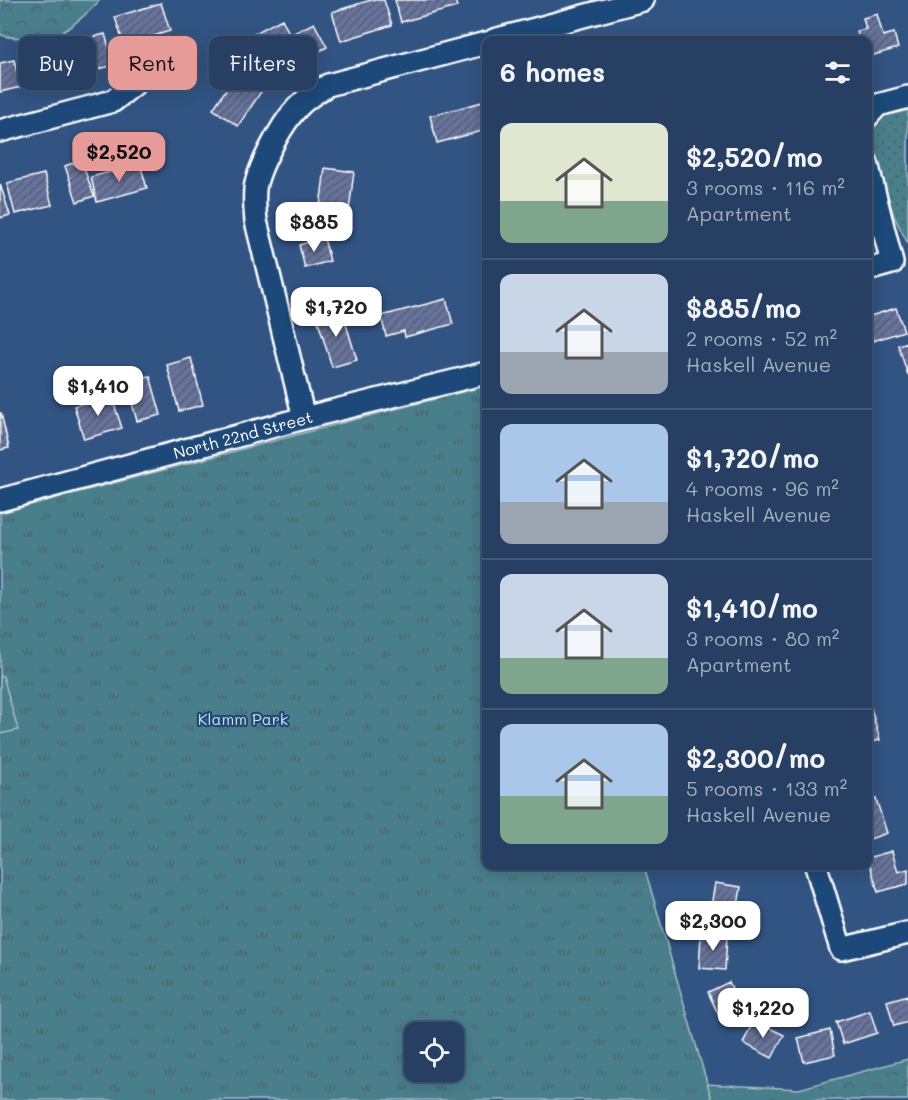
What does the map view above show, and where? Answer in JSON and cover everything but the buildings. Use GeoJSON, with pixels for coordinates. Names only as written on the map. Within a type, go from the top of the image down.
{"type":"FeatureCollection","features":[{"type":"Feature","properties":{"kind":"street"},"geometry":{"type":"LineString","coordinates":[[509,36],[643,0]]}},
{"type":"Feature","properties":{"kind":"street"},"geometry":{"type":"LineString","coordinates":[[304,418],[256,221],[255,188],[263,162],[278,134],[296,108],[328,86],[482,44]]}},
{"type":"Feature","properties":{"kind":"street"},"geometry":{"type":"LineString","coordinates":[[0,131],[113,101],[127,90]]}},
{"type":"Feature","properties":{"kind":"street"},"geometry":{"type":"LineString","coordinates":[[872,112],[878,105],[908,97]]}},
{"type":"Feature","properties":{"kind":"street"},"geometry":{"type":"LineString","coordinates":[[872,179],[900,266],[872,269]]}},
{"type":"Feature","properties":{"kind":"street","name":"North 22nd Street"},"geometry":{"type":"LineString","coordinates":[[0,500],[304,418],[482,374]]}},
{"type":"Feature","properties":{"kind":"street"},"geometry":{"type":"LineString","coordinates":[[817,870],[841,949],[908,933]]}},
{"type":"Feature","properties":{"kind":"green space"},"geometry":{"type":"Polygon","coordinates":[[[0,0],[100,0],[75,23],[60,33],[18,38],[0,34],[0,0]]]}},
{"type":"Feature","properties":{"kind":"green space"},"geometry":{"type":"Polygon","coordinates":[[[908,110],[908,244],[894,216],[872,142],[874,127],[884,116],[908,110]]]}},
{"type":"Feature","properties":{"kind":"green space","name":"Klamm Park"},"geometry":{"type":"Polygon","coordinates":[[[482,387],[482,870],[645,870],[712,1100],[0,1100],[0,513],[482,387]]]}},
{"type":"Feature","properties":{"kind":"green space"},"geometry":{"type":"Polygon","coordinates":[[[3,676],[18,730],[0,734],[0,677],[3,676]]]}},
{"type":"Feature","properties":{"kind":"green space"},"geometry":{"type":"Polygon","coordinates":[[[908,1059],[908,1100],[712,1100],[707,1084],[799,1089],[908,1059]]]}}]}
